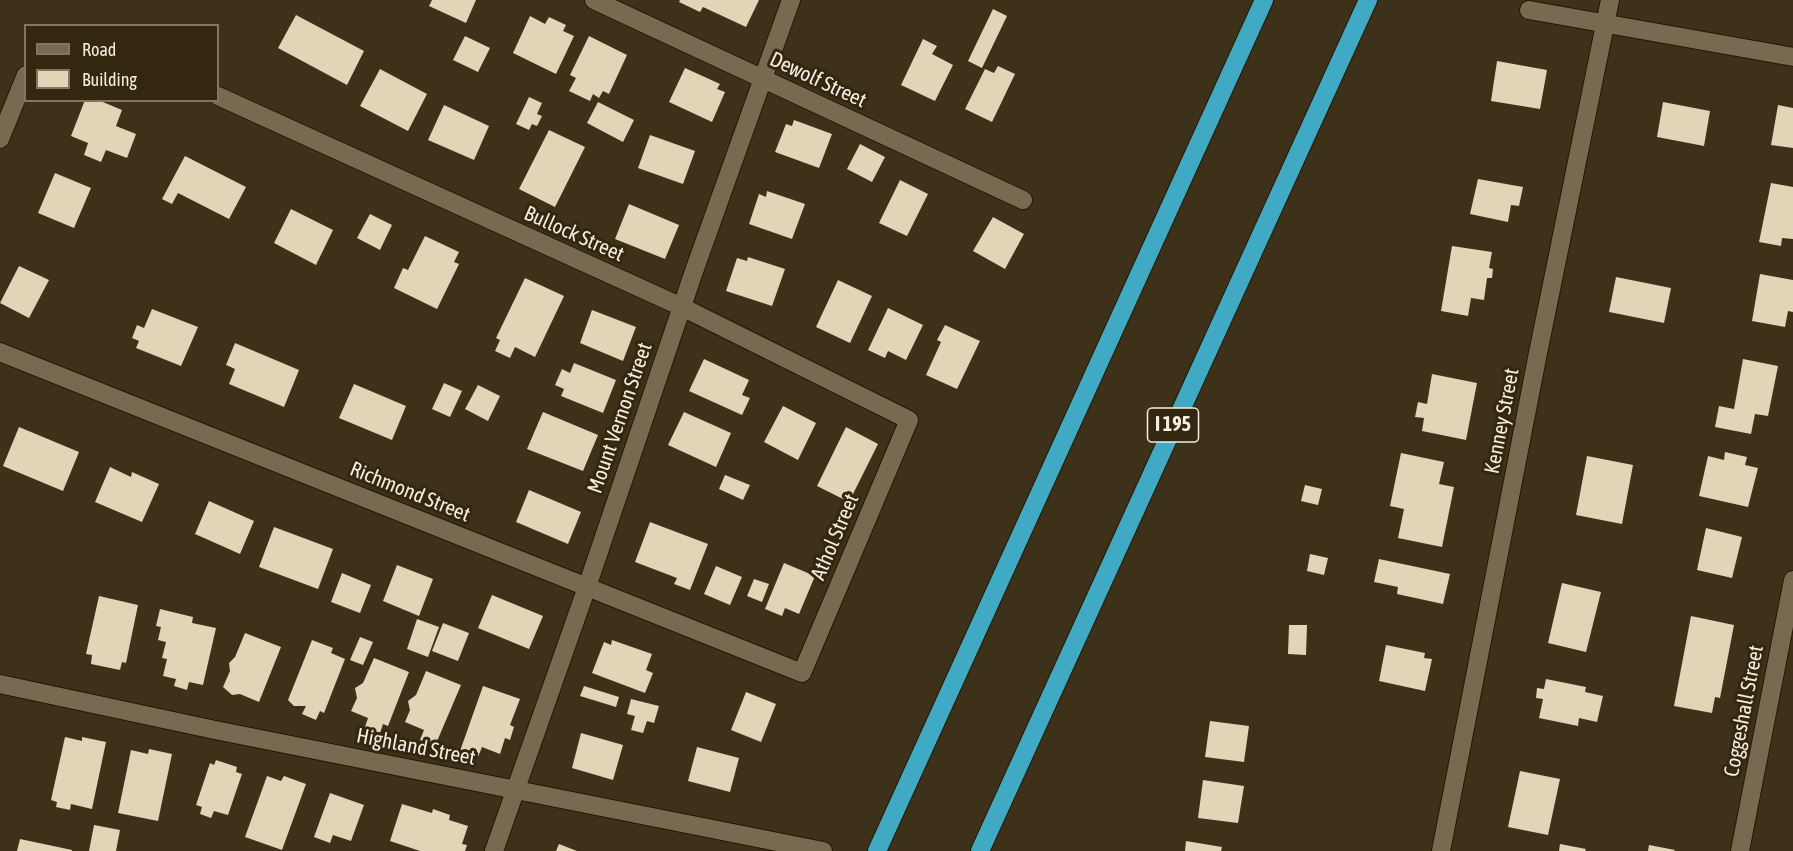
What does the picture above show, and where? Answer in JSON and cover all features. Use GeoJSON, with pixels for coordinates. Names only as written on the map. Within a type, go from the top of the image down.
{"type":"FeatureCollection","features":[{"type":"Feature","properties":{"kind":"highway"},"geometry":{"type":"LineString","coordinates":[[878,851],[1264,0]]}},
{"type":"Feature","properties":{"kind":"highway","name":"I 195"},"geometry":{"type":"LineString","coordinates":[[980,851],[1368,0]]}},
{"type":"Feature","properties":{"kind":"street","name":"Dewolf Street"},"geometry":{"type":"LineString","coordinates":[[594,0],[1023,200]]}},
{"type":"Feature","properties":{"kind":"street","name":"Mount Vernon Street"},"geometry":{"type":"LineString","coordinates":[[494,851],[587,587],[681,307],[791,0]]}},
{"type":"Feature","properties":{"kind":"street","name":"Kenney Street"},"geometry":{"type":"LineString","coordinates":[[1441,851],[1538,353],[1610,0]]}},
{"type":"Feature","properties":{"kind":"street"},"geometry":{"type":"LineString","coordinates":[[1529,10],[1793,57]]}},
{"type":"Feature","properties":{"kind":"street"},"geometry":{"type":"LineString","coordinates":[[0,139],[24,80]]}},
{"type":"Feature","properties":{"kind":"street","name":"Bullock Street"},"geometry":{"type":"LineString","coordinates":[[219,96],[681,307],[909,420]]}},
{"type":"Feature","properties":{"kind":"street","name":"Richmond Street"},"geometry":{"type":"LineString","coordinates":[[0,352],[802,673]]}},
{"type":"Feature","properties":{"kind":"street","name":"Athol Street"},"geometry":{"type":"LineString","coordinates":[[802,673],[909,420]]}},
{"type":"Feature","properties":{"kind":"street","name":"Coggeshall Street"},"geometry":{"type":"LineString","coordinates":[[1740,851],[1793,580]]}},
{"type":"Feature","properties":{"kind":"street","name":"Highland Street"},"geometry":{"type":"LineString","coordinates":[[0,684],[823,851]]}},
{"type":"Feature","properties":{"kind":"building"},"geometry":{"type":"Polygon","coordinates":[[[432,0],[476,0],[466,23],[429,6],[432,0]]]}},
{"type":"Feature","properties":{"kind":"building"},"geometry":{"type":"Polygon","coordinates":[[[680,0],[759,0],[746,27],[703,7],[700,12],[679,2],[680,0]]]}},
{"type":"Feature","properties":{"kind":"building"},"geometry":{"type":"Polygon","coordinates":[[[993,9],[1007,16],[982,68],[968,61],[993,9]]]}},
{"type":"Feature","properties":{"kind":"building"},"geometry":{"type":"Polygon","coordinates":[[[296,15],[364,51],[347,85],[278,48],[296,15]]]}},
{"type":"Feature","properties":{"kind":"building"},"geometry":{"type":"Polygon","coordinates":[[[530,16],[545,24],[549,17],[566,25],[563,31],[574,36],[556,74],[513,53],[530,16]]]}},
{"type":"Feature","properties":{"kind":"building"},"geometry":{"type":"Polygon","coordinates":[[[465,36],[490,48],[478,72],[453,60],[465,36]]]}},
{"type":"Feature","properties":{"kind":"building"},"geometry":{"type":"Polygon","coordinates":[[[589,36],[627,55],[609,94],[603,91],[599,98],[593,94],[590,101],[569,91],[576,78],[570,75],[589,36]]]}},
{"type":"Feature","properties":{"kind":"building"},"geometry":{"type":"Polygon","coordinates":[[[923,39],[937,46],[932,54],[953,65],[935,101],[901,85],[923,39]]]}},
{"type":"Feature","properties":{"kind":"building"},"geometry":{"type":"Polygon","coordinates":[[[1497,61],[1547,70],[1540,109],[1491,101],[1497,61]]]}},
{"type":"Feature","properties":{"kind":"building"},"geometry":{"type":"Polygon","coordinates":[[[998,66],[1015,74],[992,122],[965,109],[985,69],[994,73],[998,66]]]}},
{"type":"Feature","properties":{"kind":"building"},"geometry":{"type":"Polygon","coordinates":[[[685,68],[720,84],[717,89],[725,92],[712,122],[669,102],[685,68]]]}},
{"type":"Feature","properties":{"kind":"building"},"geometry":{"type":"Polygon","coordinates":[[[380,69],[427,94],[408,131],[360,106],[380,69]]]}},
{"type":"Feature","properties":{"kind":"building"},"geometry":{"type":"Polygon","coordinates":[[[529,97],[542,103],[537,114],[542,116],[537,126],[532,124],[529,130],[516,124],[529,97]]]}},
{"type":"Feature","properties":{"kind":"building"},"geometry":{"type":"Polygon","coordinates":[[[84,102],[103,102],[122,110],[116,126],[136,134],[127,158],[106,150],[101,162],[84,155],[88,143],[71,136],[84,102]]]}},
{"type":"Feature","properties":{"kind":"building"},"geometry":{"type":"Polygon","coordinates":[[[598,102],[634,120],[623,142],[587,123],[598,102]]]}},
{"type":"Feature","properties":{"kind":"building"},"geometry":{"type":"Polygon","coordinates":[[[1663,102],[1710,111],[1704,146],[1657,137],[1663,102]]]}},
{"type":"Feature","properties":{"kind":"building"},"geometry":{"type":"Polygon","coordinates":[[[444,105],[489,126],[474,160],[428,140],[444,105]]]}},
{"type":"Feature","properties":{"kind":"building"},"geometry":{"type":"Polygon","coordinates":[[[1778,105],[1793,108],[1793,148],[1771,145],[1778,105]]]}},
{"type":"Feature","properties":{"kind":"building"},"geometry":{"type":"Polygon","coordinates":[[[794,120],[832,134],[819,168],[775,152],[786,124],[792,126],[794,120]]]}},
{"type":"Feature","properties":{"kind":"building"},"geometry":{"type":"Polygon","coordinates":[[[549,130],[585,147],[555,207],[519,189],[549,130]]]}},
{"type":"Feature","properties":{"kind":"building"},"geometry":{"type":"Polygon","coordinates":[[[650,135],[695,151],[683,184],[638,168],[650,135]]]}},
{"type":"Feature","properties":{"kind":"building"},"geometry":{"type":"Polygon","coordinates":[[[860,144],[885,157],[872,182],[847,169],[860,144]]]}},
{"type":"Feature","properties":{"kind":"building"},"geometry":{"type":"Polygon","coordinates":[[[185,156],[246,187],[229,219],[178,193],[172,204],[162,199],[185,156]]]}},
{"type":"Feature","properties":{"kind":"building"},"geometry":{"type":"Polygon","coordinates":[[[55,173],[91,188],[74,228],[38,213],[55,173]]]}},
{"type":"Feature","properties":{"kind":"building"},"geometry":{"type":"Polygon","coordinates":[[[1478,179],[1523,187],[1519,206],[1511,205],[1508,222],[1470,214],[1478,179]]]}},
{"type":"Feature","properties":{"kind":"building"},"geometry":{"type":"Polygon","coordinates":[[[900,180],[928,194],[907,236],[879,223],[900,180]]]}},
{"type":"Feature","properties":{"kind":"building"},"geometry":{"type":"Polygon","coordinates":[[[1771,183],[1793,187],[1793,239],[1782,238],[1781,246],[1759,242],[1771,183]]]}},
{"type":"Feature","properties":{"kind":"building"},"geometry":{"type":"Polygon","coordinates":[[[767,191],[805,204],[792,239],[749,224],[759,194],[766,197],[767,191]]]}},
{"type":"Feature","properties":{"kind":"building"},"geometry":{"type":"Polygon","coordinates":[[[629,204],[679,225],[665,259],[615,239],[629,204]]]}},
{"type":"Feature","properties":{"kind":"building"},"geometry":{"type":"Polygon","coordinates":[[[291,209],[333,230],[316,265],[274,243],[291,209]]]}},
{"type":"Feature","properties":{"kind":"building"},"geometry":{"type":"Polygon","coordinates":[[[370,214],[392,225],[380,250],[357,238],[370,214]]]}},
{"type":"Feature","properties":{"kind":"building"},"geometry":{"type":"Polygon","coordinates":[[[993,217],[1024,234],[1005,269],[973,251],[993,217]]]}},
{"type":"Feature","properties":{"kind":"building"},"geometry":{"type":"Polygon","coordinates":[[[425,236],[459,252],[454,262],[459,264],[437,309],[394,288],[403,268],[408,270],[425,236]]]}},
{"type":"Feature","properties":{"kind":"building"},"geometry":{"type":"Polygon","coordinates":[[[1452,246],[1492,252],[1489,268],[1493,269],[1492,278],[1487,278],[1484,300],[1471,298],[1468,316],[1441,311],[1452,246]]]}},
{"type":"Feature","properties":{"kind":"building"},"geometry":{"type":"Polygon","coordinates":[[[748,257],[785,269],[772,306],[726,291],[737,258],[747,261],[748,257]]]}},
{"type":"Feature","properties":{"kind":"building"},"geometry":{"type":"Polygon","coordinates":[[[19,266],[49,280],[29,318],[0,303],[19,266]]]}},
{"type":"Feature","properties":{"kind":"building"},"geometry":{"type":"Polygon","coordinates":[[[1760,274],[1793,280],[1793,312],[1788,311],[1785,327],[1752,321],[1760,274]]]}},
{"type":"Feature","properties":{"kind":"building"},"geometry":{"type":"Polygon","coordinates":[[[1616,277],[1671,288],[1664,323],[1609,312],[1616,277]]]}},
{"type":"Feature","properties":{"kind":"building"},"geometry":{"type":"Polygon","coordinates":[[[525,278],[564,296],[535,357],[515,347],[510,358],[495,351],[500,340],[496,338],[525,278]]]}},
{"type":"Feature","properties":{"kind":"building"},"geometry":{"type":"Polygon","coordinates":[[[838,280],[872,296],[850,343],[816,327],[838,280]]]}},
{"type":"Feature","properties":{"kind":"building"},"geometry":{"type":"Polygon","coordinates":[[[888,308],[923,325],[906,360],[888,351],[885,358],[868,350],[888,308]]]}},
{"type":"Feature","properties":{"kind":"building"},"geometry":{"type":"Polygon","coordinates":[[[152,309],[198,327],[181,366],[136,348],[139,341],[132,338],[137,325],[144,328],[152,309]]]}},
{"type":"Feature","properties":{"kind":"building"},"geometry":{"type":"Polygon","coordinates":[[[592,310],[636,327],[623,361],[580,343],[592,310]]]}},
{"type":"Feature","properties":{"kind":"building"},"geometry":{"type":"Polygon","coordinates":[[[945,325],[980,341],[957,389],[926,375],[941,342],[937,340],[945,325]]]}},
{"type":"Feature","properties":{"kind":"building"},"geometry":{"type":"Polygon","coordinates":[[[235,343],[299,370],[284,407],[229,384],[235,369],[226,365],[235,343]]]}},
{"type":"Feature","properties":{"kind":"building"},"geometry":{"type":"Polygon","coordinates":[[[704,359],[749,380],[742,395],[750,398],[742,415],[689,391],[704,359]]]}},
{"type":"Feature","properties":{"kind":"building"},"geometry":{"type":"Polygon","coordinates":[[[1743,359],[1778,366],[1768,416],[1755,414],[1751,434],[1715,427],[1719,406],[1734,409],[1743,359]]]}},
{"type":"Feature","properties":{"kind":"building"},"geometry":{"type":"Polygon","coordinates":[[[574,363],[616,380],[603,413],[561,396],[564,389],[555,385],[562,369],[570,373],[574,363]]]}},
{"type":"Feature","properties":{"kind":"building"},"geometry":{"type":"Polygon","coordinates":[[[1432,374],[1477,383],[1466,440],[1422,431],[1424,418],[1415,417],[1418,402],[1427,404],[1432,374]]]}},
{"type":"Feature","properties":{"kind":"building"},"geometry":{"type":"Polygon","coordinates":[[[444,383],[462,391],[450,417],[432,409],[444,383]]]}},
{"type":"Feature","properties":{"kind":"building"},"geometry":{"type":"Polygon","coordinates":[[[354,384],[406,406],[392,440],[339,418],[354,384]]]}},
{"type":"Feature","properties":{"kind":"building"},"geometry":{"type":"Polygon","coordinates":[[[478,385],[500,396],[488,421],[465,409],[478,385]]]}},
{"type":"Feature","properties":{"kind":"building"},"geometry":{"type":"Polygon","coordinates":[[[783,406],[816,423],[798,460],[764,442],[783,406]]]}},
{"type":"Feature","properties":{"kind":"building"},"geometry":{"type":"Polygon","coordinates":[[[543,412],[598,435],[583,471],[527,449],[543,412]]]}},
{"type":"Feature","properties":{"kind":"building"},"geometry":{"type":"Polygon","coordinates":[[[684,412],[731,433],[716,467],[668,445],[684,412]]]}},
{"type":"Feature","properties":{"kind":"building"},"geometry":{"type":"Polygon","coordinates":[[[19,427],[79,452],[63,491],[3,466],[19,427]]]}},
{"type":"Feature","properties":{"kind":"building"},"geometry":{"type":"Polygon","coordinates":[[[846,427],[878,444],[849,502],[817,486],[846,427]]]}},
{"type":"Feature","properties":{"kind":"building"},"geometry":{"type":"Polygon","coordinates":[[[1725,452],[1747,457],[1745,465],[1758,468],[1748,507],[1699,496],[1708,456],[1724,460],[1725,452]]]}},
{"type":"Feature","properties":{"kind":"building"},"geometry":{"type":"Polygon","coordinates":[[[1401,453],[1444,462],[1439,484],[1454,487],[1442,547],[1398,538],[1404,509],[1390,506],[1401,453]]]}},
{"type":"Feature","properties":{"kind":"building"},"geometry":{"type":"Polygon","coordinates":[[[1587,456],[1633,465],[1622,524],[1576,515],[1587,456]]]}},
{"type":"Feature","properties":{"kind":"building"},"geometry":{"type":"Polygon","coordinates":[[[110,467],[131,477],[132,472],[159,484],[142,522],[95,502],[110,467]]]}},
{"type":"Feature","properties":{"kind":"building"},"geometry":{"type":"Polygon","coordinates":[[[725,475],[750,485],[743,500],[719,489],[725,475]]]}},
{"type":"Feature","properties":{"kind":"building"},"geometry":{"type":"Polygon","coordinates":[[[1305,485],[1322,489],[1318,505],[1301,501],[1305,485]]]}},
{"type":"Feature","properties":{"kind":"building"},"geometry":{"type":"Polygon","coordinates":[[[529,490],[581,512],[568,544],[516,522],[529,490]]]}},
{"type":"Feature","properties":{"kind":"building"},"geometry":{"type":"Polygon","coordinates":[[[209,501],[254,521],[240,554],[195,534],[209,501]]]}},
{"type":"Feature","properties":{"kind":"building"},"geometry":{"type":"Polygon","coordinates":[[[650,522],[708,544],[690,590],[674,584],[677,578],[635,562],[650,522]]]}},
{"type":"Feature","properties":{"kind":"building"},"geometry":{"type":"Polygon","coordinates":[[[274,527],[333,549],[318,589],[259,567],[274,527]]]}},
{"type":"Feature","properties":{"kind":"building"},"geometry":{"type":"Polygon","coordinates":[[[1706,528],[1742,537],[1732,578],[1697,570],[1706,528]]]}},
{"type":"Feature","properties":{"kind":"building"},"geometry":{"type":"Polygon","coordinates":[[[1310,554],[1328,558],[1324,575],[1307,571],[1310,554]]]}},
{"type":"Feature","properties":{"kind":"building"},"geometry":{"type":"Polygon","coordinates":[[[1379,559],[1450,574],[1443,604],[1397,594],[1398,587],[1374,582],[1379,559]]]}},
{"type":"Feature","properties":{"kind":"building"},"geometry":{"type":"Polygon","coordinates":[[[784,563],[815,576],[799,614],[785,608],[782,616],[765,609],[784,563]]]}},
{"type":"Feature","properties":{"kind":"building"},"geometry":{"type":"Polygon","coordinates":[[[397,565],[433,579],[419,616],[383,601],[397,565]]]}},
{"type":"Feature","properties":{"kind":"building"},"geometry":{"type":"Polygon","coordinates":[[[716,566],[742,577],[730,605],[704,594],[716,566]]]}},
{"type":"Feature","properties":{"kind":"building"},"geometry":{"type":"Polygon","coordinates":[[[342,573],[371,585],[360,613],[331,602],[342,573]]]}},
{"type":"Feature","properties":{"kind":"building"},"geometry":{"type":"Polygon","coordinates":[[[754,579],[769,584],[762,602],[747,596],[754,579]]]}},
{"type":"Feature","properties":{"kind":"building"},"geometry":{"type":"Polygon","coordinates":[[[1562,583],[1601,592],[1586,652],[1548,643],[1562,583]]]}},
{"type":"Feature","properties":{"kind":"building"},"geometry":{"type":"Polygon","coordinates":[[[492,595],[543,616],[529,649],[478,628],[492,595]]]}},
{"type":"Feature","properties":{"kind":"building"},"geometry":{"type":"Polygon","coordinates":[[[99,596],[138,605],[126,663],[122,662],[120,670],[91,664],[92,655],[86,654],[99,596]]]}},
{"type":"Feature","properties":{"kind":"building"},"geometry":{"type":"Polygon","coordinates":[[[160,609],[193,617],[192,623],[216,628],[203,685],[189,682],[187,690],[174,686],[176,679],[163,676],[167,659],[162,658],[166,642],[158,640],[161,627],[156,626],[160,609]]]}},
{"type":"Feature","properties":{"kind":"building"},"geometry":{"type":"Polygon","coordinates":[[[1691,616],[1734,625],[1720,698],[1715,697],[1712,713],[1674,706],[1691,616]]]}},
{"type":"Feature","properties":{"kind":"building"},"geometry":{"type":"Polygon","coordinates":[[[417,619],[439,627],[428,657],[407,649],[417,619]]]}},
{"type":"Feature","properties":{"kind":"building"},"geometry":{"type":"Polygon","coordinates":[[[443,623],[469,633],[458,661],[432,651],[443,623]]]}},
{"type":"Feature","properties":{"kind":"building"},"geometry":{"type":"Polygon","coordinates":[[[1289,625],[1307,625],[1306,655],[1288,654],[1289,625]]]}},
{"type":"Feature","properties":{"kind":"building"},"geometry":{"type":"Polygon","coordinates":[[[245,633],[281,647],[259,702],[240,694],[232,695],[223,687],[230,671],[229,663],[235,657],[245,633]]]}},
{"type":"Feature","properties":{"kind":"building"},"geometry":{"type":"Polygon","coordinates":[[[360,637],[373,642],[363,665],[350,660],[360,637]]]}},
{"type":"Feature","properties":{"kind":"building"},"geometry":{"type":"Polygon","coordinates":[[[312,640],[333,648],[331,653],[345,659],[324,713],[320,711],[316,720],[302,714],[306,706],[294,706],[288,700],[312,640]]]}},
{"type":"Feature","properties":{"kind":"building"},"geometry":{"type":"Polygon","coordinates":[[[612,640],[652,654],[646,670],[653,673],[645,693],[592,673],[604,642],[611,645],[612,640]]]}},
{"type":"Feature","properties":{"kind":"building"},"geometry":{"type":"Polygon","coordinates":[[[1386,645],[1425,653],[1424,658],[1432,659],[1425,691],[1379,681],[1386,645]]]}},
{"type":"Feature","properties":{"kind":"building"},"geometry":{"type":"Polygon","coordinates":[[[374,658],[409,672],[388,726],[383,724],[380,733],[365,727],[368,718],[351,711],[357,698],[355,688],[363,683],[374,658]]]}},
{"type":"Feature","properties":{"kind":"building"},"geometry":{"type":"Polygon","coordinates":[[[426,671],[461,685],[435,746],[420,740],[424,730],[405,722],[410,710],[408,701],[416,695],[426,671]]]}},
{"type":"Feature","properties":{"kind":"building"},"geometry":{"type":"Polygon","coordinates":[[[1546,679],[1586,687],[1585,692],[1603,696],[1597,722],[1579,718],[1578,726],[1539,718],[1543,699],[1536,698],[1537,688],[1544,689],[1546,679]]]}},
{"type":"Feature","properties":{"kind":"building"},"geometry":{"type":"Polygon","coordinates":[[[483,686],[520,699],[510,725],[514,727],[510,740],[505,738],[500,754],[482,747],[478,757],[460,751],[483,686]]]}},
{"type":"Feature","properties":{"kind":"building"},"geometry":{"type":"Polygon","coordinates":[[[584,686],[619,697],[616,707],[580,696],[584,686]]]}},
{"type":"Feature","properties":{"kind":"building"},"geometry":{"type":"Polygon","coordinates":[[[746,692],[776,704],[761,742],[731,730],[746,692]]]}},
{"type":"Feature","properties":{"kind":"building"},"geometry":{"type":"Polygon","coordinates":[[[631,699],[659,706],[654,723],[647,721],[643,733],[631,730],[635,716],[627,714],[631,699]]]}},
{"type":"Feature","properties":{"kind":"building"},"geometry":{"type":"Polygon","coordinates":[[[1210,721],[1249,726],[1244,762],[1205,757],[1210,721]]]}},
{"type":"Feature","properties":{"kind":"building"},"geometry":{"type":"Polygon","coordinates":[[[581,733],[623,745],[613,780],[572,768],[581,733]]]}},
{"type":"Feature","properties":{"kind":"building"},"geometry":{"type":"Polygon","coordinates":[[[65,737],[82,741],[82,737],[106,742],[92,809],[71,804],[70,810],[56,807],[57,802],[51,800],[65,737]]]}},
{"type":"Feature","properties":{"kind":"building"},"geometry":{"type":"Polygon","coordinates":[[[697,747],[739,758],[730,792],[688,781],[697,747]]]}},
{"type":"Feature","properties":{"kind":"building"},"geometry":{"type":"Polygon","coordinates":[[[149,749],[172,754],[158,821],[118,813],[131,750],[148,754],[149,749]]]}},
{"type":"Feature","properties":{"kind":"building"},"geometry":{"type":"Polygon","coordinates":[[[216,760],[237,767],[236,772],[242,774],[228,815],[214,811],[211,818],[200,814],[202,807],[196,805],[210,763],[214,765],[216,760]]]}},
{"type":"Feature","properties":{"kind":"building"},"geometry":{"type":"Polygon","coordinates":[[[1520,771],[1560,779],[1548,835],[1508,827],[1520,771]]]}},
{"type":"Feature","properties":{"kind":"building"},"geometry":{"type":"Polygon","coordinates":[[[267,776],[281,781],[284,776],[306,784],[282,850],[245,837],[267,776]]]}},
{"type":"Feature","properties":{"kind":"building"},"geometry":{"type":"Polygon","coordinates":[[[1203,780],[1244,786],[1238,823],[1198,818],[1203,780]]]}},
{"type":"Feature","properties":{"kind":"building"},"geometry":{"type":"Polygon","coordinates":[[[330,793],[364,805],[351,841],[333,835],[330,843],[314,837],[330,793]]]}},
{"type":"Feature","properties":{"kind":"building"},"geometry":{"type":"Polygon","coordinates":[[[402,804],[432,813],[433,809],[450,815],[449,820],[468,826],[462,844],[467,845],[465,851],[420,851],[390,841],[402,804]]]}},
{"type":"Feature","properties":{"kind":"building"},"geometry":{"type":"Polygon","coordinates":[[[94,825],[120,830],[116,851],[89,851],[94,825]]]}},
{"type":"Feature","properties":{"kind":"building"},"geometry":{"type":"Polygon","coordinates":[[[20,839],[72,850],[72,851],[17,851],[20,839]]]}},
{"type":"Feature","properties":{"kind":"building"},"geometry":{"type":"Polygon","coordinates":[[[1186,841],[1222,847],[1221,851],[1185,851],[1186,841]]]}},
{"type":"Feature","properties":{"kind":"building"},"geometry":{"type":"Polygon","coordinates":[[[559,844],[577,851],[556,851],[559,844]]]}},
{"type":"Feature","properties":{"kind":"building"},"geometry":{"type":"Polygon","coordinates":[[[1560,844],[1586,849],[1585,851],[1559,851],[1560,844]]]}},
{"type":"Feature","properties":{"kind":"building"},"geometry":{"type":"Polygon","coordinates":[[[1649,845],[1675,850],[1648,851],[1649,845]]]}}]}
